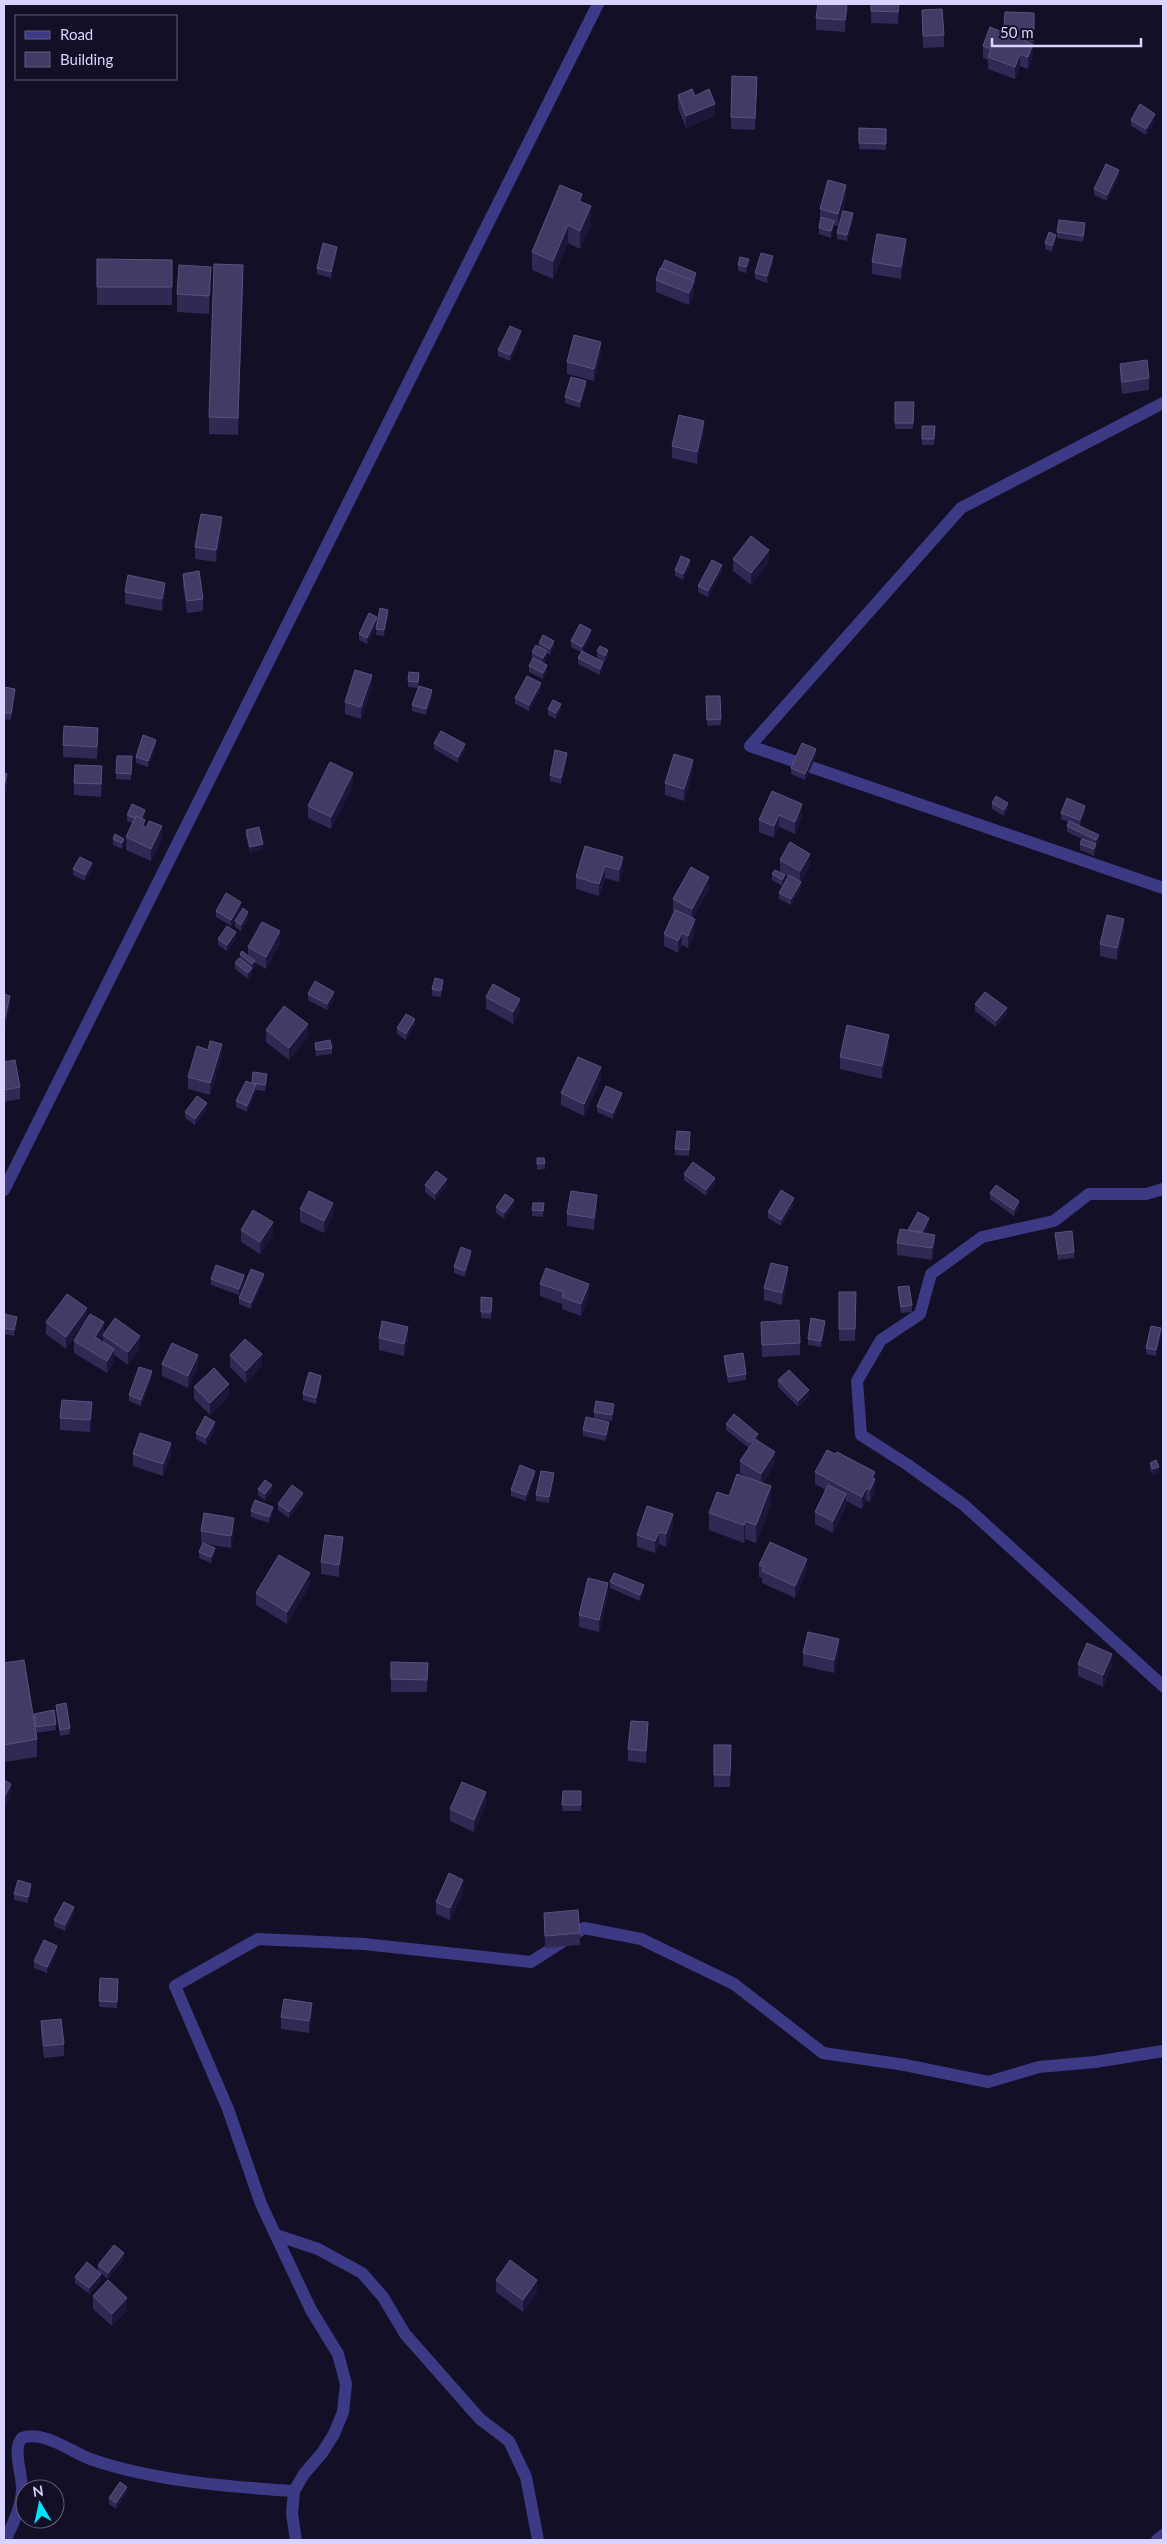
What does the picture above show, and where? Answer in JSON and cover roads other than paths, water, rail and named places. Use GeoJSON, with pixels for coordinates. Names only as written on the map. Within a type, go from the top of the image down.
{"type":"FeatureCollection","features":[{"type":"Feature","properties":{"kind":"street"},"geometry":{"type":"LineString","coordinates":[[4,1190],[598,4]]}},
{"type":"Feature","properties":{"kind":"street"},"geometry":{"type":"LineString","coordinates":[[1163,404],[962,508],[750,746],[1163,888]]}},
{"type":"Feature","properties":{"kind":"street"},"geometry":{"type":"LineString","coordinates":[[1163,1189],[1146,1194],[1089,1194],[1054,1221],[982,1237],[932,1274],[920,1314],[881,1340],[857,1381],[861,1435],[908,1465],[964,1505],[1163,1686]]}},
{"type":"Feature","properties":{"kind":"street"},"geometry":{"type":"LineString","coordinates":[[296,2540],[292,2514],[294,2491],[304,2474],[322,2453],[334,2434],[343,2412],[346,2384],[338,2354],[311,2310],[251,2178],[228,2109],[175,1986],[258,1939],[364,1944],[531,1962],[584,1928],[641,1939],[734,1984],[823,2053],[905,2065],[988,2082],[1039,2067],[1095,2062],[1163,2051]]}},
{"type":"Feature","properties":{"kind":"street"},"geometry":{"type":"LineString","coordinates":[[276,2235],[318,2249],[362,2273],[384,2297],[405,2334],[480,2419],[508,2441],[526,2477],[538,2540]]}},
{"type":"Feature","properties":{"kind":"street"},"geometry":{"type":"LineString","coordinates":[[5,2540],[21,2504],[22,2490],[18,2444],[22,2438],[29,2435],[46,2438],[70,2451],[114,2466],[203,2483],[294,2491]]}},
{"type":"Feature","properties":{"kind":"street"},"geometry":{"type":"LineString","coordinates":[[1157,2540],[1163,2535]]}}]}
